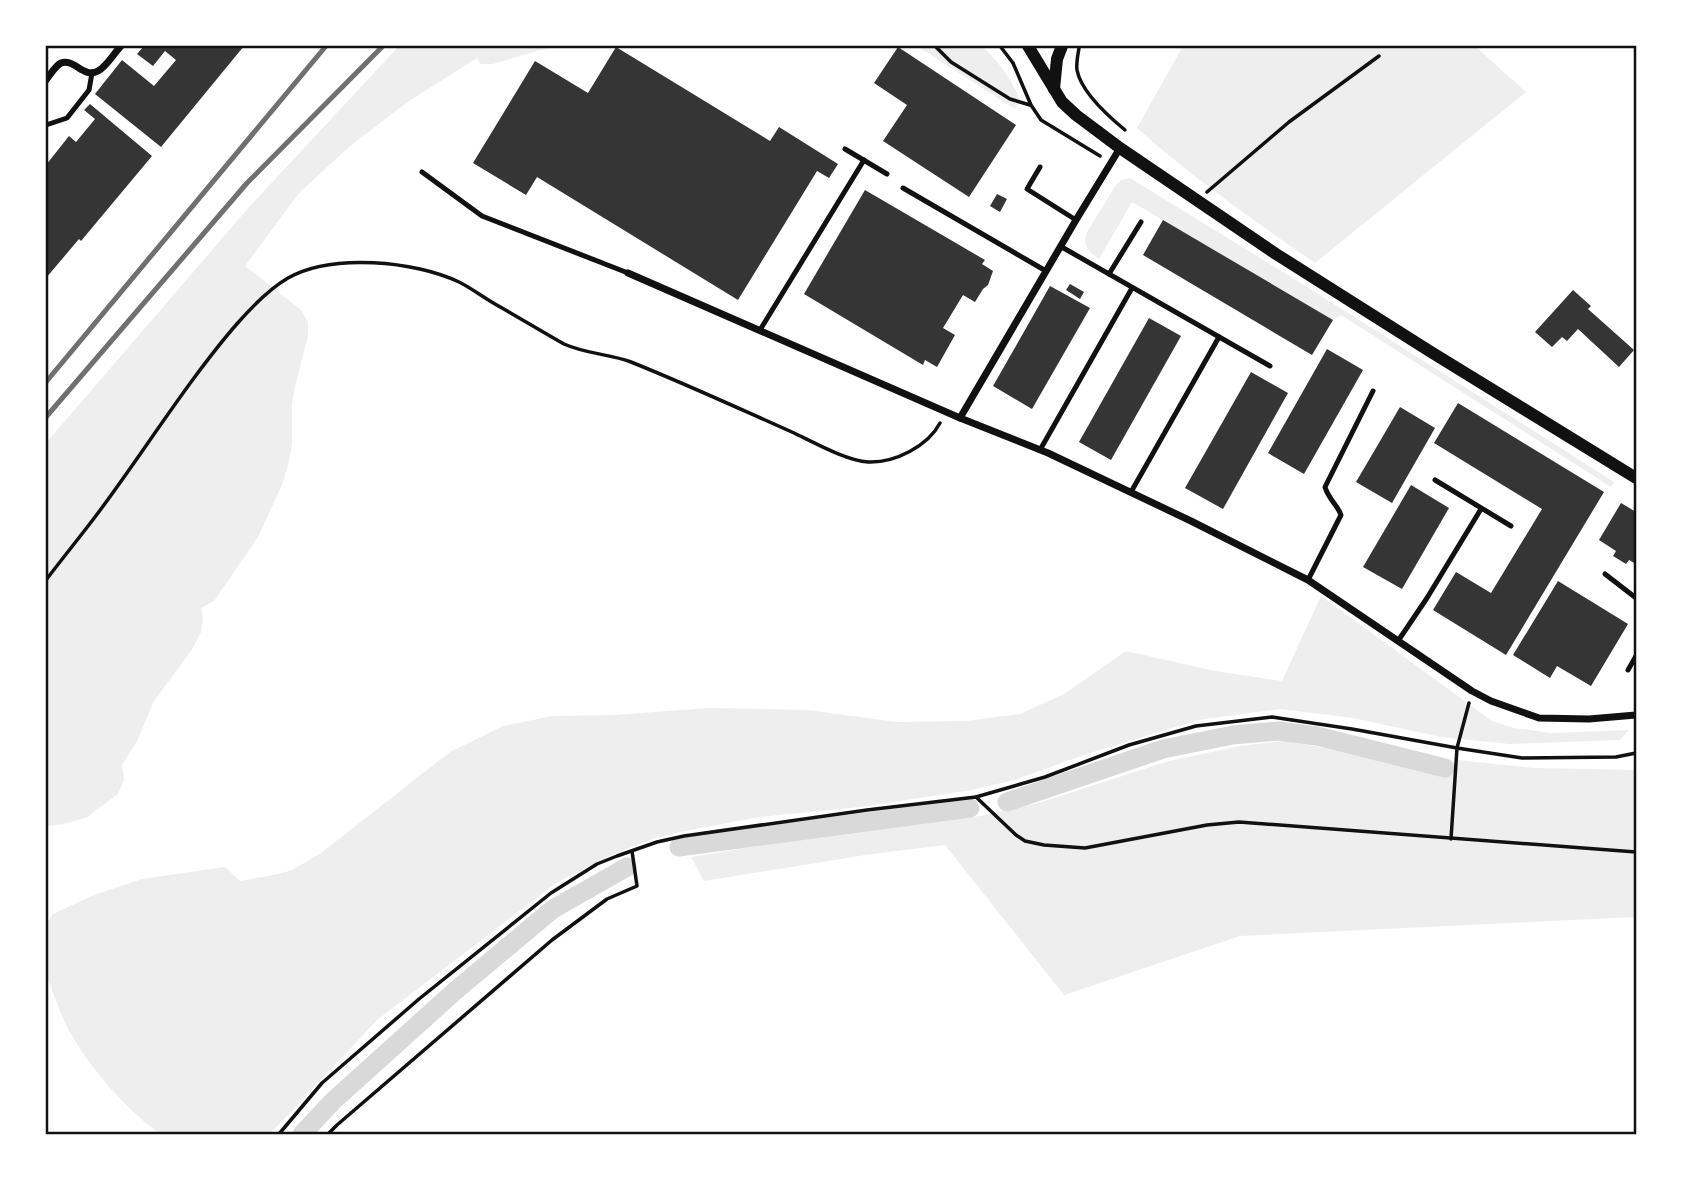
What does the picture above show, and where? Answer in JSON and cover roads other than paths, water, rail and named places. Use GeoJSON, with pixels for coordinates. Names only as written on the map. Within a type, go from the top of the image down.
{"type":"FeatureCollection","features":[{"type":"Feature","properties":{"kind":"street"},"geometry":{"type":"LineString","coordinates":[[46,80],[66,62],[86,72],[102,69],[121,46]]}},
{"type":"Feature","properties":{"kind":"street"},"geometry":{"type":"LineString","coordinates":[[1028,46],[1062,102],[1076,116],[1120,148],[1298,268],[1636,478]]}},
{"type":"Feature","properties":{"kind":"street"},"geometry":{"type":"LineString","coordinates":[[1054,89],[1057,59],[1062,46]]}},
{"type":"Feature","properties":{"kind":"street"},"geometry":{"type":"LineString","coordinates":[[960,418],[1120,148]]}},
{"type":"Feature","properties":{"kind":"street"},"geometry":{"type":"LineString","coordinates":[[628,274],[1040,450],[1308,580],[1472,691],[1491,701],[1539,718],[1589,719],[1636,715]]}},
{"type":"Feature","properties":{"kind":"lane"},"geometry":{"type":"LineString","coordinates":[[46,125],[67,118],[89,90],[92,73]]}},
{"type":"Feature","properties":{"kind":"lane"},"geometry":{"type":"LineString","coordinates":[[845,149],[887,174]]}},
{"type":"Feature","properties":{"kind":"lane"},"geometry":{"type":"LineString","coordinates":[[760,330],[864,160]]}},
{"type":"Feature","properties":{"kind":"lane"},"geometry":{"type":"LineString","coordinates":[[1040,167],[1027,189],[1076,220]]}},
{"type":"Feature","properties":{"kind":"lane"},"geometry":{"type":"LineString","coordinates":[[422,172],[482,216],[628,274]]}},
{"type":"Feature","properties":{"kind":"lane"},"geometry":{"type":"LineString","coordinates":[[903,188],[1046,271]]}},
{"type":"Feature","properties":{"kind":"lane"},"geometry":{"type":"LineString","coordinates":[[1109,274],[1141,222]]}},
{"type":"Feature","properties":{"kind":"lane"},"geometry":{"type":"LineString","coordinates":[[1060,246],[1270,366]]}},
{"type":"Feature","properties":{"kind":"lane"},"geometry":{"type":"LineString","coordinates":[[1040,450],[1132,288]]}},
{"type":"Feature","properties":{"kind":"lane"},"geometry":{"type":"LineString","coordinates":[[1130,492],[1219,337]]}},
{"type":"Feature","properties":{"kind":"lane"},"geometry":{"type":"LineString","coordinates":[[1308,580],[1340,515],[1325,487],[1373,391]]}},
{"type":"Feature","properties":{"kind":"lane"},"geometry":{"type":"LineString","coordinates":[[1435,480],[1511,526]]}},
{"type":"Feature","properties":{"kind":"lane"},"geometry":{"type":"LineString","coordinates":[[1398,641],[1481,509]]}},
{"type":"Feature","properties":{"kind":"lane"},"geometry":{"type":"LineString","coordinates":[[1605,574],[1636,598]]}},
{"type":"Feature","properties":{"kind":"lane"},"geometry":{"type":"LineString","coordinates":[[1628,670],[1636,656]]}},
{"type":"Feature","properties":{"kind":"waterway"},"geometry":{"type":"LineString","coordinates":[[1007,802],[1163,749],[1233,735],[1278,731],[1317,736],[1445,768]]}},
{"type":"Feature","properties":{"kind":"waterway"},"geometry":{"type":"LineString","coordinates":[[679,847],[970,808]]}},
{"type":"Feature","properties":{"kind":"waterway"},"geometry":{"type":"LineString","coordinates":[[302,1134],[333,1101],[455,991],[553,909],[627,867]]}},
{"type":"Feature","properties":{"kind":"railway"},"geometry":{"type":"LineString","coordinates":[[46,382],[326,46]]}},
{"type":"Feature","properties":{"kind":"railway"},"geometry":{"type":"LineString","coordinates":[[46,417],[247,183],[383,46]]}}]}
